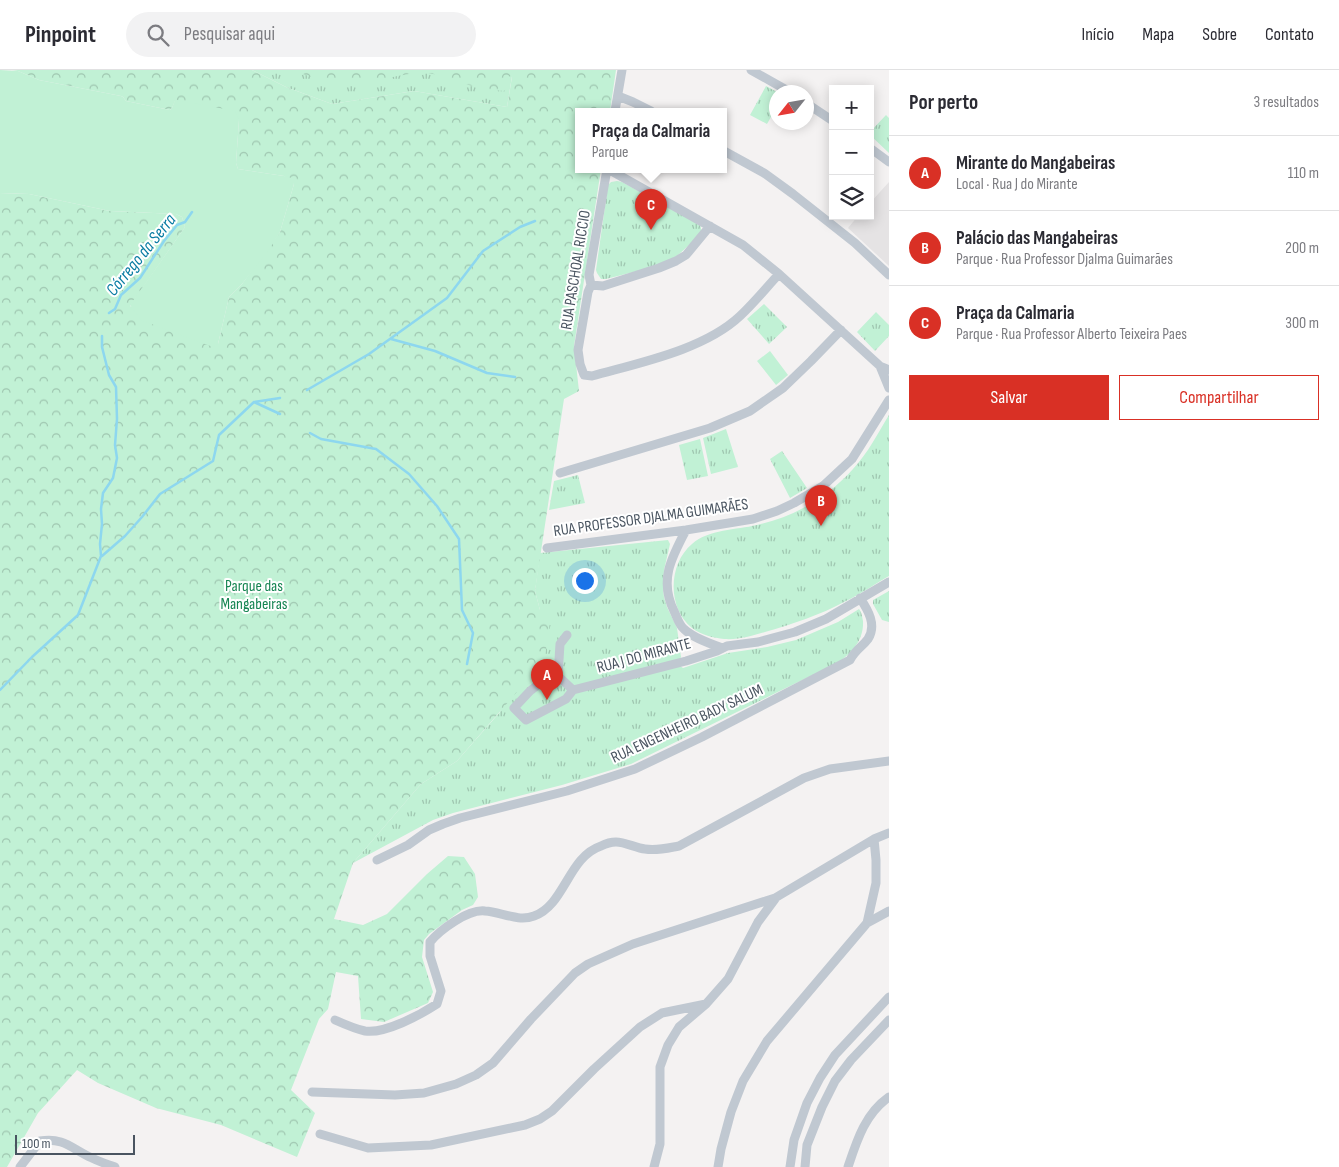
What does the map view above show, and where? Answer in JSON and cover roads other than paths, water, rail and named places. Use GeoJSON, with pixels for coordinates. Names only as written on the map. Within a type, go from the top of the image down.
{"type":"FeatureCollection","features":[{"type":"Feature","properties":{"kind":"street"},"geometry":{"type":"LineString","coordinates":[[616,108],[622,70]]}},
{"type":"Feature","properties":{"kind":"street"},"geometry":{"type":"LineString","coordinates":[[751,70],[778,85]]}},
{"type":"Feature","properties":{"kind":"street"},"geometry":{"type":"LineString","coordinates":[[618,96],[645,108]]}},
{"type":"Feature","properties":{"kind":"street"},"geometry":{"type":"LineString","coordinates":[[814,108],[829,118]]}},
{"type":"Feature","properties":{"kind":"street"},"geometry":{"type":"LineString","coordinates":[[874,151],[889,162]]}},
{"type":"Feature","properties":{"kind":"street"},"geometry":{"type":"LineString","coordinates":[[727,153],[764,173],[793,194],[855,243],[889,275]]}},
{"type":"Feature","properties":{"kind":"street","name":"RUA PASCHOAL RICCIO"},"geometry":{"type":"LineString","coordinates":[[607,173],[589,275],[591,285],[588,292],[578,350],[584,375],[592,376],[676,351],[702,341],[740,317],[780,274]]}},
{"type":"Feature","properties":{"kind":"street"},"geometry":{"type":"LineString","coordinates":[[615,173],[743,245],[780,274],[880,366],[889,370]]}},
{"type":"Feature","properties":{"kind":"street"},"geometry":{"type":"LineString","coordinates":[[591,285],[603,286],[676,261],[686,255],[710,226]]}},
{"type":"Feature","properties":{"kind":"street"},"geometry":{"type":"LineString","coordinates":[[560,473],[710,428],[750,410],[783,388],[841,330]]}},
{"type":"Feature","properties":{"kind":"street"},"geometry":{"type":"LineString","coordinates":[[880,366],[889,388]]}},
{"type":"Feature","properties":{"kind":"street","name":"RUA PROFESSOR DJALMA GUIMARÃES"},"geometry":{"type":"LineString","coordinates":[[547,548],[686,530],[753,519],[794,503],[823,486],[852,459],[889,400]]}},
{"type":"Feature","properties":{"kind":"street"},"geometry":{"type":"LineString","coordinates":[[686,530],[674,553],[669,568],[667,588],[670,602],[683,628],[700,639],[722,648]]}},
{"type":"Feature","properties":{"kind":"street"},"geometry":{"type":"LineString","coordinates":[[860,598],[889,582]]}},
{"type":"Feature","properties":{"kind":"street","name":"RUA J DO MIRANTE"},"geometry":{"type":"LineString","coordinates":[[573,690],[686,661],[727,646],[758,642],[794,632],[826,619],[860,598]]}},
{"type":"Feature","properties":{"kind":"street","name":"RUA ENGENHEIRO BADY SALUM"},"geometry":{"type":"LineString","coordinates":[[378,860],[408,845],[429,830],[443,824],[567,791],[635,769],[702,737],[850,660],[868,638],[871,630],[872,622],[869,613],[860,598]]}},
{"type":"Feature","properties":{"kind":"street"},"geometry":{"type":"LineString","coordinates":[[558,676],[560,644],[567,635]]}},
{"type":"Feature","properties":{"kind":"street"},"geometry":{"type":"LineString","coordinates":[[558,676],[573,690],[566,699],[526,720],[514,708],[530,691],[548,677],[558,676]]}},
{"type":"Feature","properties":{"kind":"street"},"geometry":{"type":"LineString","coordinates":[[335,1020],[364,1031],[379,1031],[422,1014],[437,1004],[441,991],[430,956],[430,942],[436,935],[465,915],[483,910],[521,918],[534,916],[548,908],[586,853],[599,846],[615,842],[646,849],[664,850],[680,846],[804,778],[830,769],[889,761]]}},
{"type":"Feature","properties":{"kind":"street"},"geometry":{"type":"LineString","coordinates":[[312,1092],[395,1095],[424,1093],[456,1084],[476,1075],[493,1063],[530,1019],[575,973],[588,964],[633,944],[775,898],[874,839],[889,833]]}},
{"type":"Feature","properties":{"kind":"street"},"geometry":{"type":"LineString","coordinates":[[868,923],[876,882],[874,839]]}},
{"type":"Feature","properties":{"kind":"street"},"geometry":{"type":"LineString","coordinates":[[654,1167],[660,1144],[660,1067],[668,1045],[679,1027],[706,1004],[728,980],[758,922],[775,898]]}},
{"type":"Feature","properties":{"kind":"street"},"geometry":{"type":"LineString","coordinates":[[718,1167],[731,1112],[743,1081],[767,1041],[868,923],[889,911]]}},
{"type":"Feature","properties":{"kind":"street"},"geometry":{"type":"LineString","coordinates":[[790,1167],[794,1140],[807,1103],[820,1078],[835,1055],[889,997]]}},
{"type":"Feature","properties":{"kind":"street"},"geometry":{"type":"LineString","coordinates":[[320,1134],[368,1148],[431,1145],[525,1125],[540,1119],[552,1111],[640,1027],[662,1013],[706,1004]]}},
{"type":"Feature","properties":{"kind":"street"},"geometry":{"type":"LineString","coordinates":[[805,1167],[807,1145],[822,1106],[835,1081],[851,1060],[889,1020]]}},
{"type":"Feature","properties":{"kind":"street"},"geometry":{"type":"LineString","coordinates":[[848,1167],[857,1140],[869,1116],[889,1097]]}},
{"type":"Feature","properties":{"kind":"street"},"geometry":{"type":"LineString","coordinates":[[20,1167],[40,1141],[50,1139],[59,1140],[93,1159],[115,1167]]}},
{"type":"Feature","properties":{"kind":"waterway","name":"Córrego da Serra"},"geometry":{"type":"LineString","coordinates":[[109,313],[115,309],[121,295],[140,278],[164,241],[177,225],[185,222],[192,212]]}},
{"type":"Feature","properties":{"kind":"waterway","name":"Córrego da Serra"},"geometry":{"type":"LineString","coordinates":[[307,390],[369,354],[447,298],[483,251],[520,227],[535,221]]}},
{"type":"Feature","properties":{"kind":"waterway","name":"Córrego da Serra"},"geometry":{"type":"LineString","coordinates":[[0,690],[32,657],[78,615],[101,556],[103,493],[113,478],[117,458],[115,445],[117,419],[116,387],[109,375],[102,347],[102,336]]}},
{"type":"Feature","properties":{"kind":"waterway","name":"Córrego da Serra"},"geometry":{"type":"LineString","coordinates":[[391,339],[435,351],[487,373],[515,377]]}},
{"type":"Feature","properties":{"kind":"waterway","name":"Córrego da Serra"},"geometry":{"type":"LineString","coordinates":[[254,402],[280,398]]}},
{"type":"Feature","properties":{"kind":"waterway","name":"Córrego da Serra"},"geometry":{"type":"LineString","coordinates":[[102,556],[125,536],[160,494],[213,461],[219,435],[254,402],[280,414]]}},
{"type":"Feature","properties":{"kind":"waterway","name":"Córrego da Serra"},"geometry":{"type":"LineString","coordinates":[[310,433],[321,439],[376,449],[409,474],[437,506],[459,539],[462,610],[473,633],[467,664]]}},
{"type":"Feature","properties":{"kind":"place","name":"Praça da Calmaria"},"geometry":{"type":"Point","coordinates":[651,230]}},
{"type":"Feature","properties":{"kind":"place","name":"Palácio das Mangabeiras"},"geometry":{"type":"Point","coordinates":[821,526]}},
{"type":"Feature","properties":{"kind":"place","name":"Mirante do Mangabeiras"},"geometry":{"type":"Point","coordinates":[547,700]}},
{"type":"Feature","properties":{"kind":"park label","name":"Parque das Mangabeiras"},"geometry":{"type":"Point","coordinates":[254,595]}}]}
